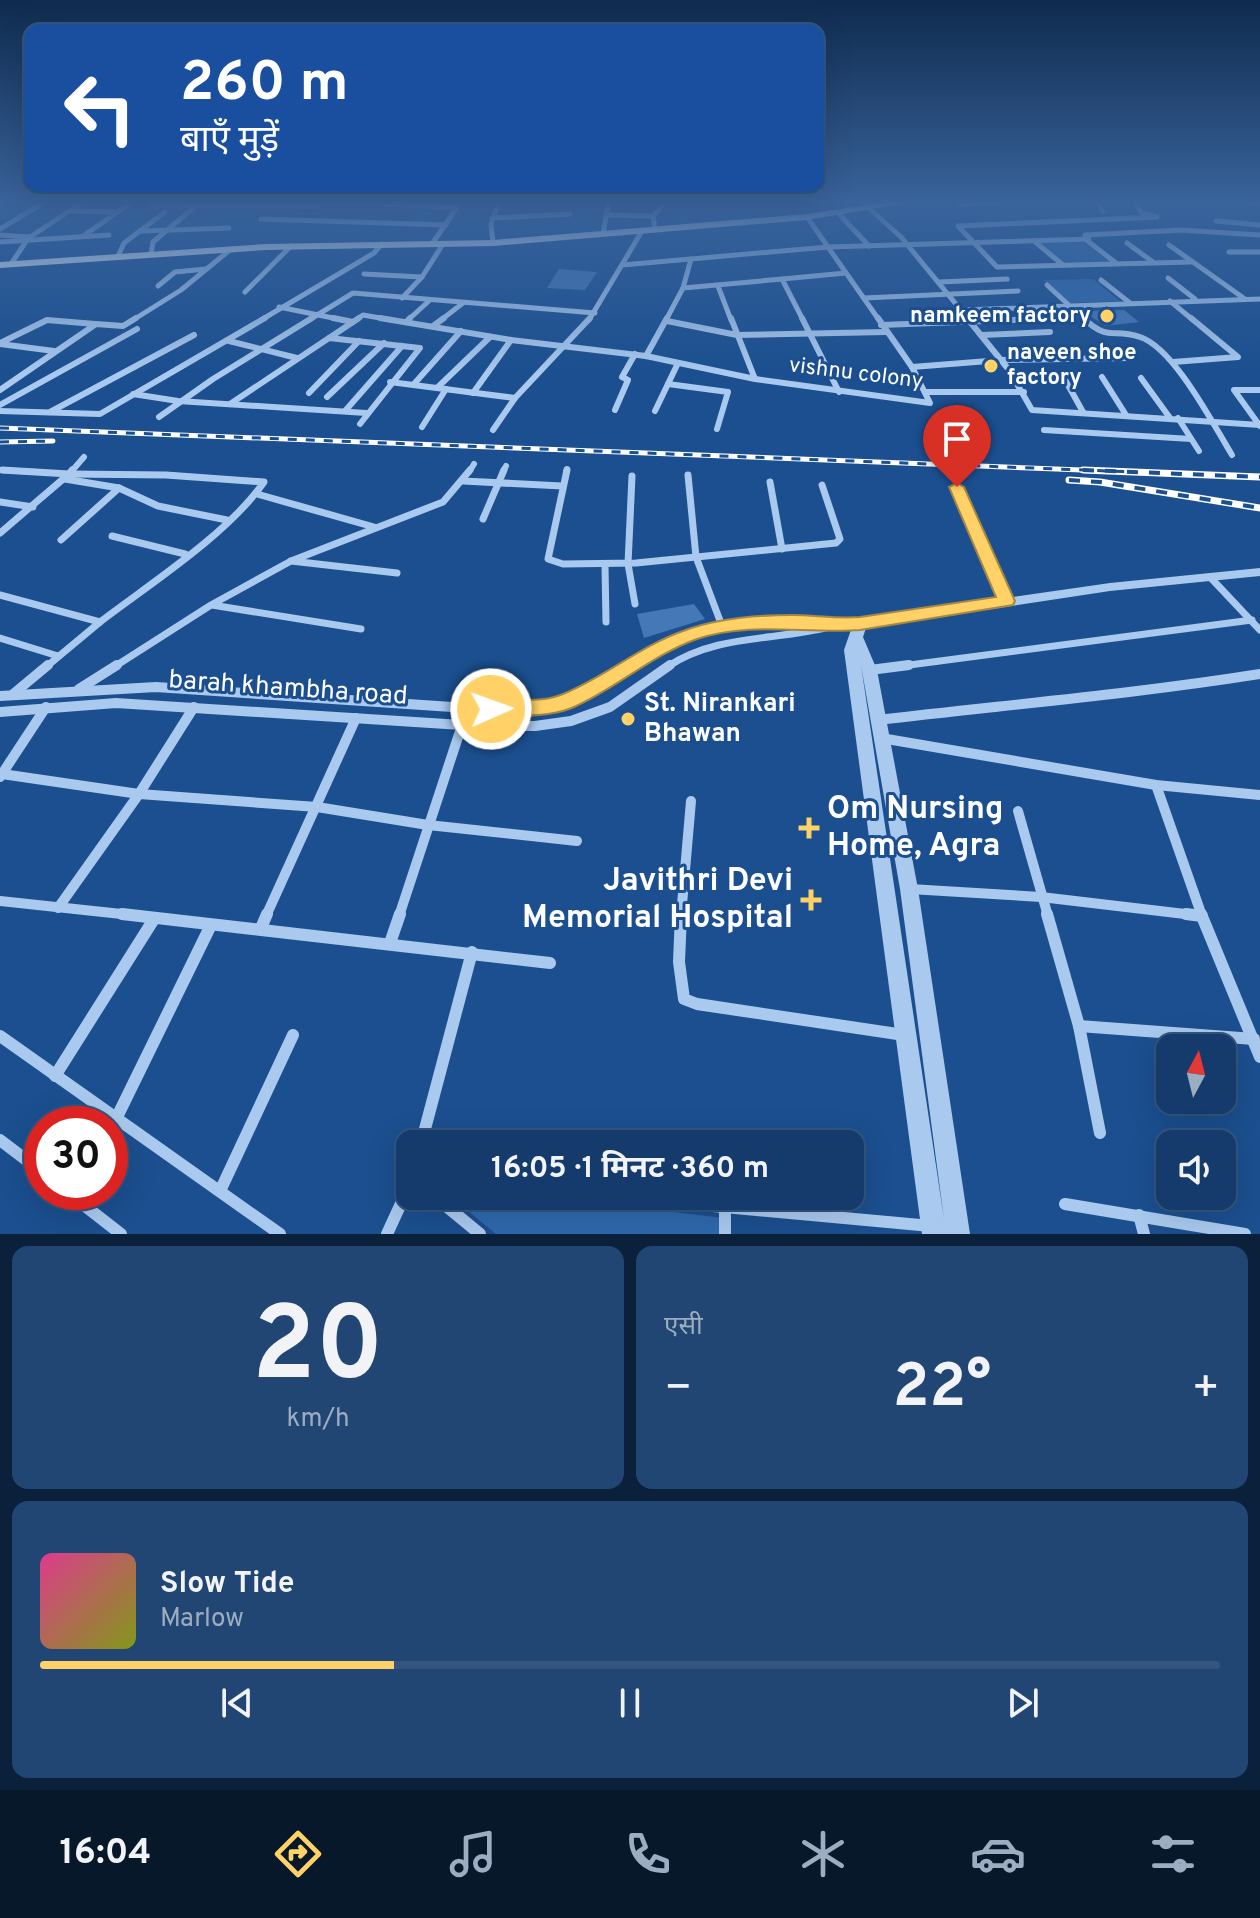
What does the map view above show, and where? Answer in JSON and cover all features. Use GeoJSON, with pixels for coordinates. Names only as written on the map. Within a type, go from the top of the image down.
{"type":"FeatureCollection","features":[{"type":"Feature","properties":{"kind":"main road"},"geometry":{"type":"LineString","coordinates":[[5,265],[98,258]]}},
{"type":"Feature","properties":{"kind":"street"},"geometry":{"type":"LineString","coordinates":[[0,344],[47,320],[123,326],[181,290],[220,258]]}},
{"type":"Feature","properties":{"kind":"street"},"geometry":{"type":"LineString","coordinates":[[245,292],[279,258]]}},
{"type":"Feature","properties":{"kind":"street"},"geometry":{"type":"LineString","coordinates":[[0,408],[100,414],[229,341],[279,307],[366,258]]}},
{"type":"Feature","properties":{"kind":"street"},"geometry":{"type":"LineString","coordinates":[[402,298],[422,277],[431,258]]}},
{"type":"Feature","properties":{"kind":"street"},"geometry":{"type":"LineString","coordinates":[[493,430],[515,398],[595,313],[626,258]]}},
{"type":"Feature","properties":{"kind":"street"},"geometry":{"type":"LineString","coordinates":[[622,265],[707,258]]}},
{"type":"Feature","properties":{"kind":"street","name":"vishnu colony"},"geometry":{"type":"LineString","coordinates":[[353,322],[363,315],[490,337],[635,354],[755,379],[839,392],[925,404],[931,402],[912,367],[835,258]]}},
{"type":"Feature","properties":{"kind":"street"},"geometry":{"type":"LineString","coordinates":[[920,258],[1001,360],[1024,392],[1032,410],[1260,425]]}},
{"type":"Feature","properties":{"kind":"street"},"geometry":{"type":"LineString","coordinates":[[988,258],[997,267],[1191,262]]}},
{"type":"Feature","properties":{"kind":"street"},"geometry":{"type":"LineString","coordinates":[[1055,258],[1064,265]]}},
{"type":"Feature","properties":{"kind":"street"},"geometry":{"type":"LineString","coordinates":[[1108,258],[1116,264]]}},
{"type":"Feature","properties":{"kind":"street"},"geometry":{"type":"LineString","coordinates":[[1147,258],[1154,263]]}},
{"type":"Feature","properties":{"kind":"street"},"geometry":{"type":"LineString","coordinates":[[1185,258],[1246,300]]}},
{"type":"Feature","properties":{"kind":"street"},"geometry":{"type":"LineString","coordinates":[[646,356],[683,288],[691,259]]}},
{"type":"Feature","properties":{"kind":"street"},"geometry":{"type":"LineString","coordinates":[[158,286],[175,272],[206,269]]}},
{"type":"Feature","properties":{"kind":"street"},"geometry":{"type":"LineString","coordinates":[[683,288],[846,273]]}},
{"type":"Feature","properties":{"kind":"street"},"geometry":{"type":"LineString","coordinates":[[364,274],[422,277]]}},
{"type":"Feature","properties":{"kind":"street"},"geometry":{"type":"LineString","coordinates":[[1168,278],[1196,300]]}},
{"type":"Feature","properties":{"kind":"street"},"geometry":{"type":"LineString","coordinates":[[782,279],[839,392]]}},
{"type":"Feature","properties":{"kind":"street"},"geometry":{"type":"LineString","coordinates":[[940,282],[1007,279]]}},
{"type":"Feature","properties":{"kind":"street"},"geometry":{"type":"LineString","coordinates":[[1101,280],[1130,303]]}},
{"type":"Feature","properties":{"kind":"street"},"geometry":{"type":"LineString","coordinates":[[1047,285],[1099,333],[1141,337],[1173,362],[1232,455]]}},
{"type":"Feature","properties":{"kind":"street"},"geometry":{"type":"LineString","coordinates":[[718,286],[755,379]]}},
{"type":"Feature","properties":{"kind":"street"},"geometry":{"type":"LineString","coordinates":[[864,298],[1018,291]]}},
{"type":"Feature","properties":{"kind":"street"},"geometry":{"type":"LineString","coordinates":[[159,417],[178,401],[353,293],[595,313]]}},
{"type":"Feature","properties":{"kind":"street"},"geometry":{"type":"LineString","coordinates":[[961,310],[1260,299]]}},
{"type":"Feature","properties":{"kind":"street"},"geometry":{"type":"LineString","coordinates":[[406,322],[430,300]]}},
{"type":"Feature","properties":{"kind":"street"},"geometry":{"type":"LineString","coordinates":[[1170,301],[1238,357],[1173,362]]}},
{"type":"Feature","properties":{"kind":"street"},"geometry":{"type":"LineString","coordinates":[[433,326],[463,303]]}},
{"type":"Feature","properties":{"kind":"street"},"geometry":{"type":"LineString","coordinates":[[279,307],[353,322]]}},
{"type":"Feature","properties":{"kind":"street"},"geometry":{"type":"LineString","coordinates":[[881,325],[1038,319]]}},
{"type":"Feature","properties":{"kind":"street"},"geometry":{"type":"LineString","coordinates":[[667,321],[737,335],[810,336],[886,332]]}},
{"type":"Feature","properties":{"kind":"street"},"geometry":{"type":"LineString","coordinates":[[230,404],[353,322]]}},
{"type":"Feature","properties":{"kind":"street"},"geometry":{"type":"LineString","coordinates":[[0,390],[96,324]]}},
{"type":"Feature","properties":{"kind":"street"},"geometry":{"type":"LineString","coordinates":[[0,408],[137,329]]}},
{"type":"Feature","properties":{"kind":"street"},"geometry":{"type":"LineString","coordinates":[[414,384],[461,331]]}},
{"type":"Feature","properties":{"kind":"street"},"geometry":{"type":"LineString","coordinates":[[982,335],[1050,332]]}},
{"type":"Feature","properties":{"kind":"street"},"geometry":{"type":"LineString","coordinates":[[48,413],[194,335]]}},
{"type":"Feature","properties":{"kind":"street"},"geometry":{"type":"LineString","coordinates":[[438,387],[490,337]]}},
{"type":"Feature","properties":{"kind":"street"},"geometry":{"type":"LineString","coordinates":[[329,338],[420,348],[390,382],[360,424]]}},
{"type":"Feature","properties":{"kind":"street"},"geometry":{"type":"LineString","coordinates":[[473,393],[511,340]]}},
{"type":"Feature","properties":{"kind":"street"},"geometry":{"type":"LineString","coordinates":[[229,341],[297,358]]}},
{"type":"Feature","properties":{"kind":"street"},"geometry":{"type":"LineString","coordinates":[[309,393],[359,341]]}},
{"type":"Feature","properties":{"kind":"street"},"geometry":{"type":"LineString","coordinates":[[327,397],[384,343]]}},
{"type":"Feature","properties":{"kind":"street"},"geometry":{"type":"LineString","coordinates":[[0,344],[54,351]]}},
{"type":"Feature","properties":{"kind":"street"},"geometry":{"type":"LineString","coordinates":[[345,411],[402,346]]}},
{"type":"Feature","properties":{"kind":"street"},"geometry":{"type":"LineString","coordinates":[[615,410],[628,380],[622,377],[635,354]]}},
{"type":"Feature","properties":{"kind":"street"},"geometry":{"type":"LineString","coordinates":[[912,367],[1001,360],[1130,358]]}},
{"type":"Feature","properties":{"kind":"street"},"geometry":{"type":"LineString","coordinates":[[655,411],[678,363]]}},
{"type":"Feature","properties":{"kind":"street"},"geometry":{"type":"LineString","coordinates":[[1063,376],[1083,412]]}},
{"type":"Feature","properties":{"kind":"street"},"geometry":{"type":"LineString","coordinates":[[1102,377],[1126,415]]}},
{"type":"Feature","properties":{"kind":"street"},"geometry":{"type":"LineString","coordinates":[[1141,378],[1199,451]]}},
{"type":"Feature","properties":{"kind":"street"},"geometry":{"type":"LineString","coordinates":[[390,382],[515,398]]}},
{"type":"Feature","properties":{"kind":"street"},"geometry":{"type":"LineString","coordinates":[[668,384],[728,392],[717,429]]}},
{"type":"Feature","properties":{"kind":"street"},"geometry":{"type":"LineString","coordinates":[[422,427],[446,389]]}},
{"type":"Feature","properties":{"kind":"street"},"geometry":{"type":"LineString","coordinates":[[1260,390],[1234,390],[1260,425]]}},
{"type":"Feature","properties":{"kind":"street"},"geometry":{"type":"LineString","coordinates":[[927,392],[1024,392]]}},
{"type":"Feature","properties":{"kind":"street"},"geometry":{"type":"LineString","coordinates":[[133,394],[178,401],[366,413]]}},
{"type":"Feature","properties":{"kind":"street"},"geometry":{"type":"LineString","coordinates":[[1044,430],[1191,439]]}},
{"type":"Feature","properties":{"kind":"street"},"geometry":{"type":"LineString","coordinates":[[0,533],[67,477],[84,457]]}},
{"type":"Feature","properties":{"kind":"street"},"geometry":{"type":"LineString","coordinates":[[78,690],[211,605],[291,561],[437,505],[463,481],[474,464]]}},
{"type":"Feature","properties":{"kind":"street"},"geometry":{"type":"LineString","coordinates":[[483,519],[506,466]]}},
{"type":"Feature","properties":{"kind":"street"},"geometry":{"type":"LineString","coordinates":[[567,469],[548,559],[557,565],[605,566],[836,543],[840,539],[822,485]]}},
{"type":"Feature","properties":{"kind":"street"},"geometry":{"type":"LineString","coordinates":[[0,470],[67,477],[259,480],[264,485],[227,520],[12,695]]}},
{"type":"Feature","properties":{"kind":"street"},"geometry":{"type":"LineString","coordinates":[[688,475],[696,557],[722,626]]}},
{"type":"Feature","properties":{"kind":"street"},"geometry":{"type":"LineString","coordinates":[[632,476],[628,564],[635,604]]}},
{"type":"Feature","properties":{"kind":"street"},"geometry":{"type":"LineString","coordinates":[[67,477],[119,488],[158,506],[227,520]]}},
{"type":"Feature","properties":{"kind":"street"},"geometry":{"type":"LineString","coordinates":[[463,481],[562,486]]}},
{"type":"Feature","properties":{"kind":"street"},"geometry":{"type":"LineString","coordinates":[[770,482],[782,549]]}},
{"type":"Feature","properties":{"kind":"street"},"geometry":{"type":"LineString","coordinates":[[957,487],[1006,601]]}},
{"type":"Feature","properties":{"kind":"street"},"geometry":{"type":"LineString","coordinates":[[61,540],[119,488]]}},
{"type":"Feature","properties":{"kind":"street"},"geometry":{"type":"LineString","coordinates":[[257,494],[374,527]]}},
{"type":"Feature","properties":{"kind":"street"},"geometry":{"type":"LineString","coordinates":[[0,502],[33,507]]}},
{"type":"Feature","properties":{"kind":"street"},"geometry":{"type":"LineString","coordinates":[[112,536],[185,554]]}},
{"type":"Feature","properties":{"kind":"street"},"geometry":{"type":"LineString","coordinates":[[291,561],[397,573]]}},
{"type":"Feature","properties":{"kind":"street"},"geometry":{"type":"LineString","coordinates":[[605,566],[606,622]]}},
{"type":"Feature","properties":{"kind":"street","name":"barah khambha road"},"geometry":{"type":"LineString","coordinates":[[0,696],[156,687],[465,708],[533,708],[567,701],[656,650],[689,635],[722,626],[793,621],[838,625],[858,632],[1006,601],[1260,572]]}},
{"type":"Feature","properties":{"kind":"street"},"geometry":{"type":"LineString","coordinates":[[1210,577],[1260,630]]}},
{"type":"Feature","properties":{"kind":"street"},"geometry":{"type":"LineString","coordinates":[[0,595],[100,622]]}},
{"type":"Feature","properties":{"kind":"street"},"geometry":{"type":"LineString","coordinates":[[211,605],[361,629]]}},
{"type":"Feature","properties":{"kind":"street"},"geometry":{"type":"LineString","coordinates":[[870,670],[1252,620]]}},
{"type":"Feature","properties":{"kind":"street","name":"barah khambha road"},"geometry":{"type":"LineString","coordinates":[[0,712],[116,703],[462,725],[535,726],[571,721],[610,707],[698,649],[738,640],[798,635],[838,625]]}},
{"type":"Feature","properties":{"kind":"street"},"geometry":{"type":"LineString","coordinates":[[858,632],[870,670],[909,889],[958,1234]]}},
{"type":"Feature","properties":{"kind":"street"},"geometry":{"type":"LineString","coordinates":[[752,1210],[933,1230],[851,650],[858,632]]}},
{"type":"Feature","properties":{"kind":"street"},"geometry":{"type":"LineString","coordinates":[[1,639],[58,656]]}},
{"type":"Feature","properties":{"kind":"street"},"geometry":{"type":"LineString","coordinates":[[879,729],[1126,690],[1179,687],[1260,674]]}},
{"type":"Feature","properties":{"kind":"street"},"geometry":{"type":"LineString","coordinates":[[46,707],[1,776],[139,794],[317,807],[428,825],[577,841]]}},
{"type":"Feature","properties":{"kind":"street"},"geometry":{"type":"LineString","coordinates":[[58,908],[139,794],[194,707]]}},
{"type":"Feature","properties":{"kind":"street"},"geometry":{"type":"LineString","coordinates":[[261,928],[356,718]]}},
{"type":"Feature","properties":{"kind":"street"},"geometry":{"type":"LineString","coordinates":[[390,943],[462,725]]}},
{"type":"Feature","properties":{"kind":"street"},"geometry":{"type":"LineString","coordinates":[[879,729],[1156,785],[1260,795]]}},
{"type":"Feature","properties":{"kind":"street"},"geometry":{"type":"LineString","coordinates":[[1156,785],[1202,916],[1260,1057]]}},
{"type":"Feature","properties":{"kind":"street"},"geometry":{"type":"LineString","coordinates":[[691,801],[680,945],[680,989],[684,999],[905,1035]]}},
{"type":"Feature","properties":{"kind":"street"},"geometry":{"type":"LineString","coordinates":[[1018,811],[1079,1026],[1100,1133]]}},
{"type":"Feature","properties":{"kind":"street"},"geometry":{"type":"LineString","coordinates":[[909,889],[1041,897],[1202,916]]}},
{"type":"Feature","properties":{"kind":"street"},"geometry":{"type":"LineString","coordinates":[[0,901],[261,928],[550,963]]}},
{"type":"Feature","properties":{"kind":"street"},"geometry":{"type":"LineString","coordinates":[[55,1076],[154,919]]}},
{"type":"Feature","properties":{"kind":"street"},"geometry":{"type":"LineString","coordinates":[[122,1106],[211,925]]}},
{"type":"Feature","properties":{"kind":"street"},"geometry":{"type":"LineString","coordinates":[[425,1130],[472,952]]}},
{"type":"Feature","properties":{"kind":"street"},"geometry":{"type":"LineString","coordinates":[[1079,1026],[1254,1039]]}},
{"type":"Feature","properties":{"kind":"street"},"geometry":{"type":"LineString","coordinates":[[221,1189],[293,1035]]}},
{"type":"Feature","properties":{"kind":"street"},"geometry":{"type":"LineString","coordinates":[[0,1036],[98,1106]]}},
{"type":"Feature","properties":{"kind":"street"},"geometry":{"type":"LineString","coordinates":[[128,1127],[221,1189],[280,1234]]}},
{"type":"Feature","properties":{"kind":"street"},"geometry":{"type":"LineString","coordinates":[[0,1140],[24,1158]]}},
{"type":"Feature","properties":{"kind":"street"},"geometry":{"type":"LineString","coordinates":[[1065,1204],[1245,1234]]}},
{"type":"Feature","properties":{"kind":"street"},"geometry":{"type":"LineString","coordinates":[[90,1210],[121,1234]]}},
{"type":"Feature","properties":{"kind":"street"},"geometry":{"type":"LineString","coordinates":[[387,1234],[398,1210]]}},
{"type":"Feature","properties":{"kind":"street"},"geometry":{"type":"LineString","coordinates":[[451,1210],[480,1234]]}},
{"type":"Feature","properties":{"kind":"street"},"geometry":{"type":"LineString","coordinates":[[725,1210],[725,1234]]}},
{"type":"Feature","properties":{"kind":"street"},"geometry":{"type":"LineString","coordinates":[[1139,1215],[1144,1234]]}},
{"type":"Feature","properties":{"kind":"shaded area"},"geometry":{"type":"Polygon","coordinates":[[[1050,258],[1104,258],[1110,262],[1056,263],[1050,258]]]}},
{"type":"Feature","properties":{"kind":"shaded area"},"geometry":{"type":"Polygon","coordinates":[[[1093,279],[1120,301],[1069,303],[1043,280],[1093,279]]]}},
{"type":"Feature","properties":{"kind":"shaded area"},"geometry":{"type":"Polygon","coordinates":[[[467,1210],[656,1210],[724,1218],[723,1234],[496,1234],[467,1210]]]}},
{"type":"Feature","properties":{"kind":"building"},"geometry":{"type":"Polygon","coordinates":[[[559,269],[597,272],[585,290],[547,288],[559,269]]]}},
{"type":"Feature","properties":{"kind":"building","name":"namkeem factory"},"geometry":{"type":"Polygon","coordinates":[[[1124,310],[1139,322],[1105,326],[1083,311],[1124,310]]]}},
{"type":"Feature","properties":{"kind":"building"},"geometry":{"type":"Polygon","coordinates":[[[694,604],[705,619],[644,638],[637,614],[694,604]]]}},
{"type":"Feature","properties":{"kind":"railway"},"geometry":{"type":"LineString","coordinates":[[0,428],[1135,472]]}},
{"type":"Feature","properties":{"kind":"railway"},"geometry":{"type":"LineString","coordinates":[[0,442],[53,441]]}},
{"type":"Feature","properties":{"kind":"railway"},"geometry":{"type":"LineString","coordinates":[[1083,470],[1260,477]]}},
{"type":"Feature","properties":{"kind":"railway"},"geometry":{"type":"LineString","coordinates":[[1069,480],[1100,482],[1260,508]]}},
{"type":"Feature","properties":{"kind":"place","name":"namkeem factory"},"geometry":{"type":"Point","coordinates":[1107,316]}},
{"type":"Feature","properties":{"kind":"place","name":"naveen shoe factory"},"geometry":{"type":"Point","coordinates":[991,366]}},
{"type":"Feature","properties":{"kind":"place","name":"St. Nirankari Bhawan"},"geometry":{"type":"Point","coordinates":[628,719]}},
{"type":"Feature","properties":{"kind":"place","name":"Om Nursing Home, Agra"},"geometry":{"type":"Point","coordinates":[809,828]}},
{"type":"Feature","properties":{"kind":"place","name":"Javithri Devi Memorial Hospital"},"geometry":{"type":"Point","coordinates":[811,900]}},
{"type":"Feature","properties":{"kind":"route"},"geometry":{"type":"LineString","coordinates":[[491,709],[533,708],[567,701],[590,691],[656,650],[689,635],[722,626],[793,621],[860,624],[1006,601],[957,487]]}}]}
